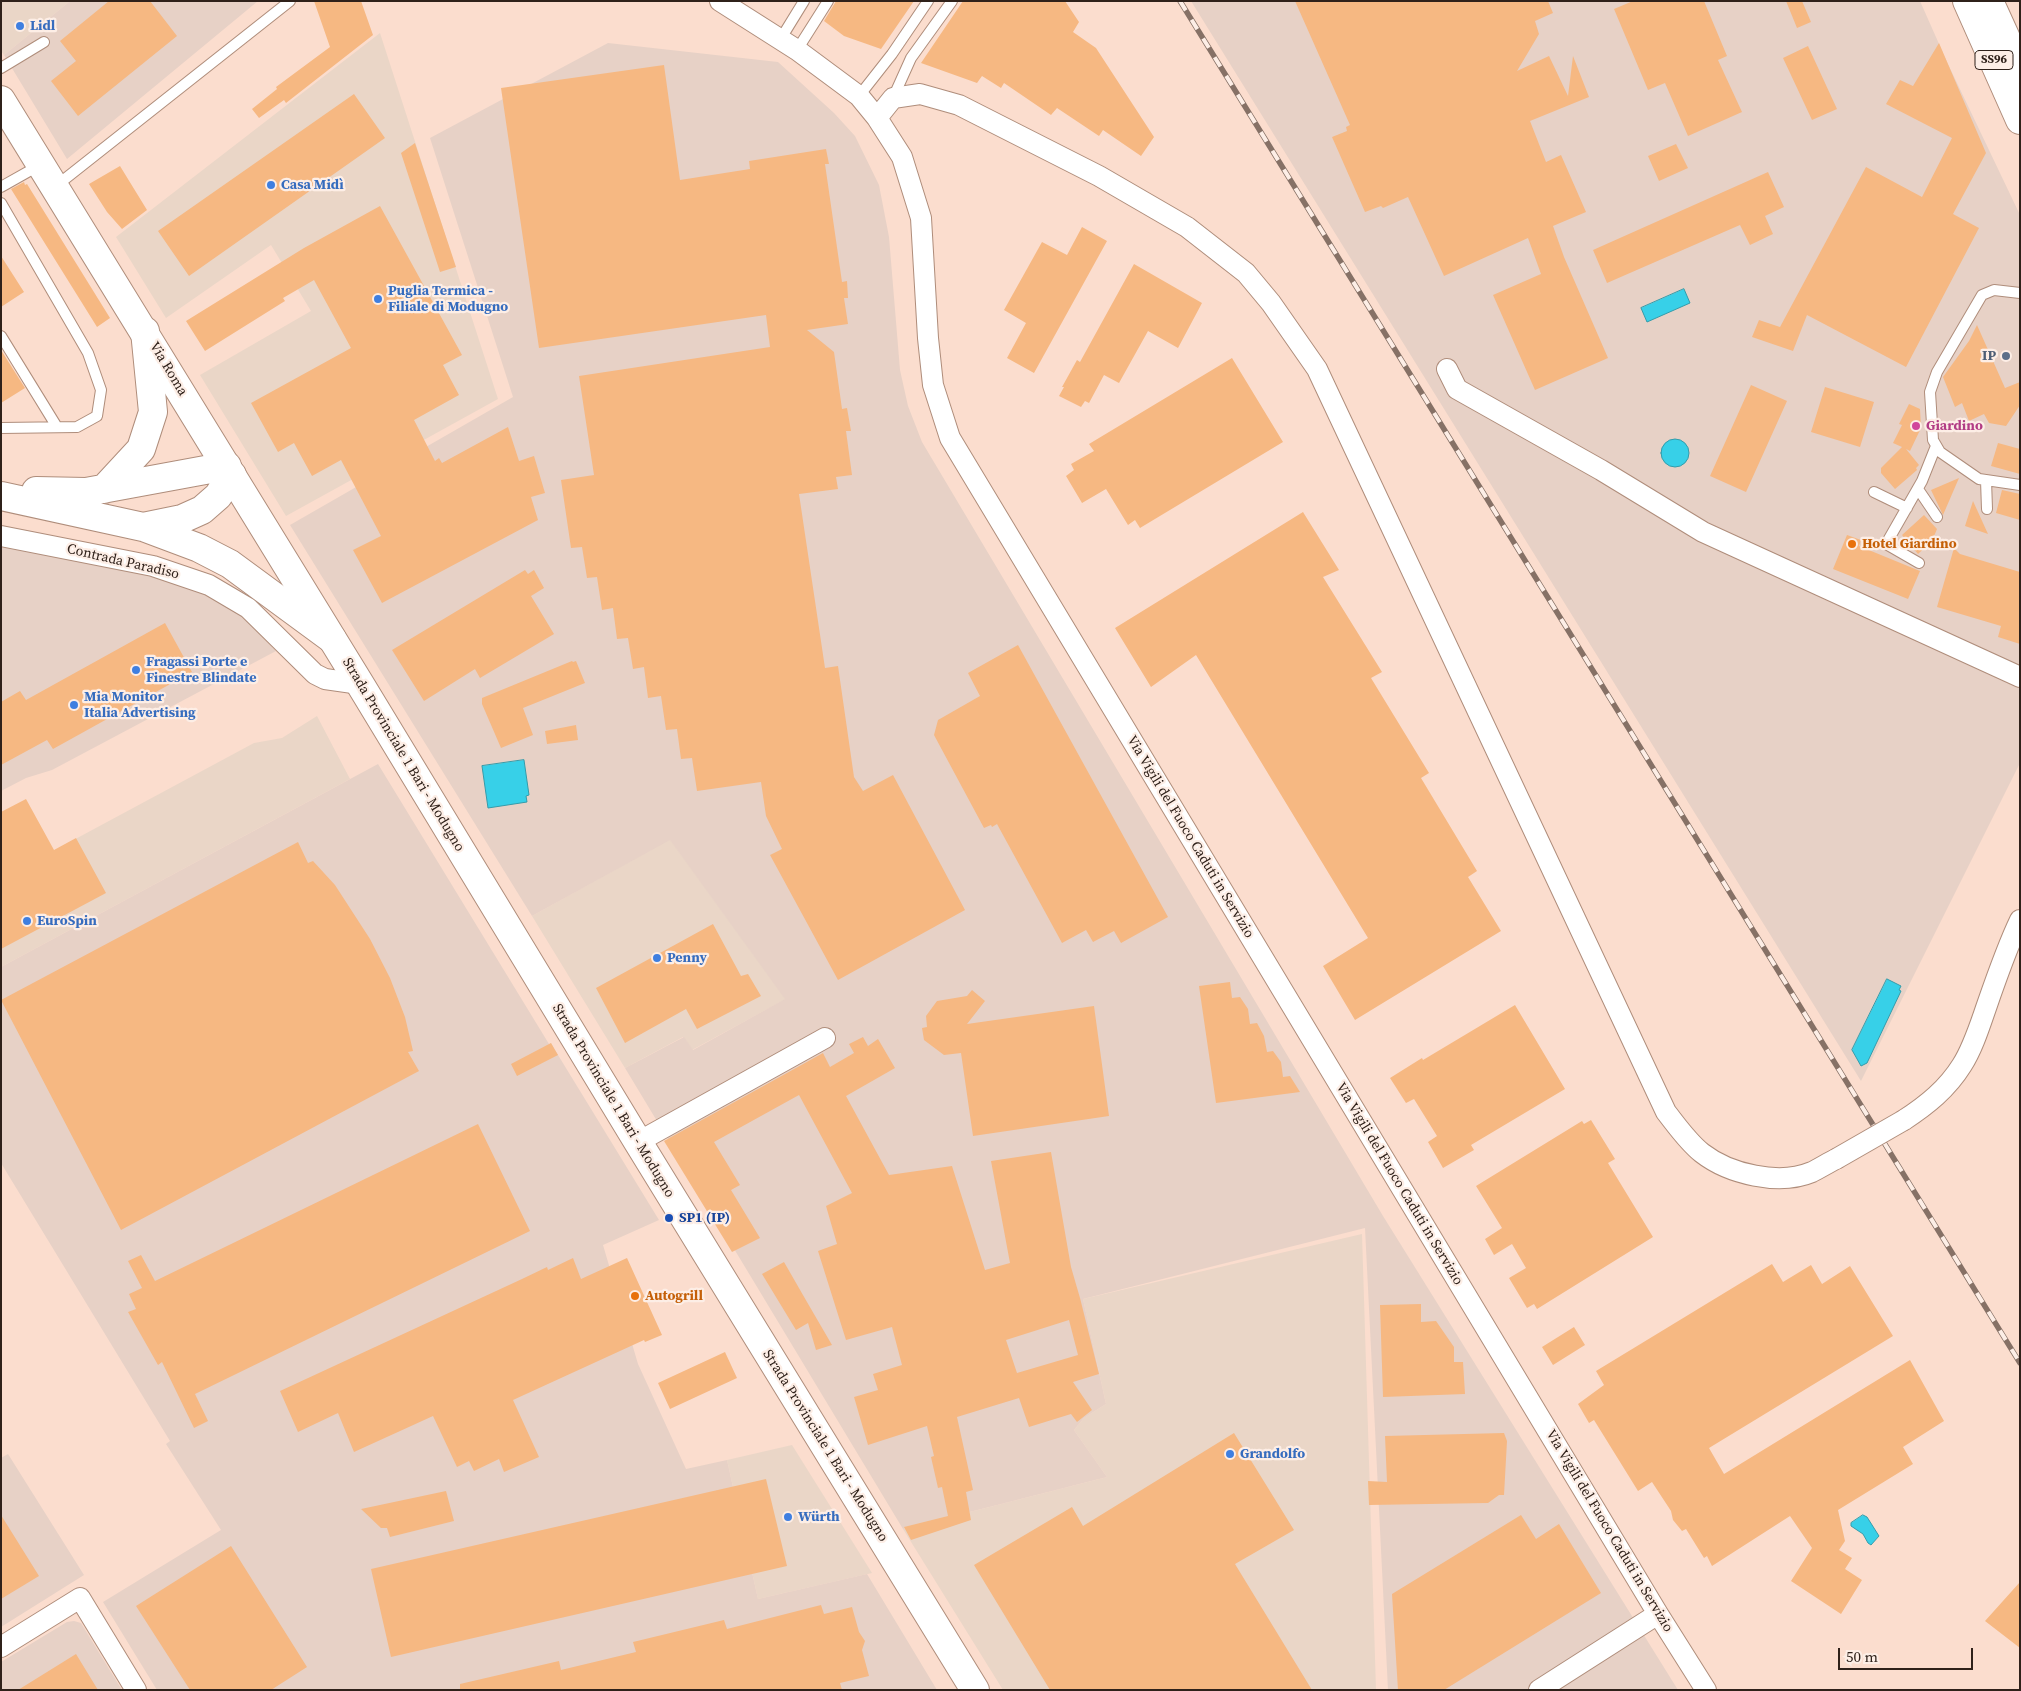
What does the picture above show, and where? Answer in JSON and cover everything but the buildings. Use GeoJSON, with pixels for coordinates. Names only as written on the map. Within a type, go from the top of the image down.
{"type":"FeatureCollection","features":[{"type":"Feature","properties":{"kind":"main road","name":"SS96"},"geometry":{"type":"LineString","coordinates":[[1967,1],[2020,120]]}},
{"type":"Feature","properties":{"kind":"main road","name":"SS96"},"geometry":{"type":"LineString","coordinates":[[1989,1],[2020,69]]}},
{"type":"Feature","properties":{"kind":"main road","name":"Via Roma"},"geometry":{"type":"LineString","coordinates":[[4,110],[41,164],[332,639]]}},
{"type":"Feature","properties":{"kind":"main road"},"geometry":{"type":"LineString","coordinates":[[104,488],[141,449],[153,412],[144,331]]}},
{"type":"Feature","properties":{"kind":"main road"},"geometry":{"type":"LineString","coordinates":[[1,488],[57,493],[86,492],[230,471]]}},
{"type":"Feature","properties":{"kind":"main road"},"geometry":{"type":"LineString","coordinates":[[144,527],[182,520],[202,510],[218,496],[230,471]]}},
{"type":"Feature","properties":{"kind":"main road"},"geometry":{"type":"LineString","coordinates":[[1,496],[144,527],[199,548],[230,564],[332,639]]}},
{"type":"Feature","properties":{"kind":"main road","name":"Strada Provinciale 1 Bari - Modugno"},"geometry":{"type":"LineString","coordinates":[[332,639],[975,1690]]}},
{"type":"Feature","properties":{"kind":"street","name":"Via Vigili del Fuoco Caduti in Servizio"},"geometry":{"type":"LineString","coordinates":[[720,1],[788,45],[859,96],[902,157],[921,218],[928,338],[933,385],[950,438],[1658,1614],[1706,1690]]}},
{"type":"Feature","properties":{"kind":"street"},"geometry":{"type":"LineString","coordinates":[[876,118],[893,98],[920,94],[959,105],[1099,176],[1187,227],[1246,273],[1271,303],[1317,369],[1666,1112],[1702,1153],[1722,1165],[1745,1174],[1768,1178],[1811,1173],[1926,1106],[1945,1087],[1963,1064],[1980,1025],[2007,948],[2020,920]]}},
{"type":"Feature","properties":{"kind":"street"},"geometry":{"type":"LineString","coordinates":[[1447,369],[1458,389],[1602,470],[1703,532],[2020,677]]}},
{"type":"Feature","properties":{"kind":"street","name":"Contrada Paradiso"},"geometry":{"type":"LineString","coordinates":[[1,536],[153,566],[208,585],[248,608],[315,674],[325,679],[360,684]]}},
{"type":"Feature","properties":{"kind":"street"},"geometry":{"type":"LineString","coordinates":[[638,1142],[825,1038]]}},
{"type":"Feature","properties":{"kind":"street"},"geometry":{"type":"LineString","coordinates":[[1,1648],[80,1598],[136,1690]]}},
{"type":"Feature","properties":{"kind":"street"},"geometry":{"type":"LineString","coordinates":[[1539,1690],[1658,1614]]}},
{"type":"Feature","properties":{"kind":"lane"},"geometry":{"type":"LineString","coordinates":[[55,187],[290,1]]}},
{"type":"Feature","properties":{"kind":"lane"},"geometry":{"type":"LineString","coordinates":[[788,45],[804,1]]}},
{"type":"Feature","properties":{"kind":"lane"},"geometry":{"type":"LineString","coordinates":[[788,45],[828,1]]}},
{"type":"Feature","properties":{"kind":"lane"},"geometry":{"type":"LineString","coordinates":[[859,96],[892,54],[928,1]]}},
{"type":"Feature","properties":{"kind":"lane"},"geometry":{"type":"LineString","coordinates":[[893,98],[912,58],[952,1]]}},
{"type":"Feature","properties":{"kind":"lane"},"geometry":{"type":"LineString","coordinates":[[1,68],[44,42]]}},
{"type":"Feature","properties":{"kind":"lane"},"geometry":{"type":"LineString","coordinates":[[1,187],[41,164]]}},
{"type":"Feature","properties":{"kind":"lane"},"geometry":{"type":"LineString","coordinates":[[1,203],[88,353],[101,390],[97,416],[76,427],[1,428]]}},
{"type":"Feature","properties":{"kind":"lane"},"geometry":{"type":"LineString","coordinates":[[2020,293],[1994,290],[1982,295],[1948,350],[1930,392],[1933,440],[1940,452],[1979,479],[2020,485]]}},
{"type":"Feature","properties":{"kind":"lane"},"geometry":{"type":"LineString","coordinates":[[1,336],[57,427]]}},
{"type":"Feature","properties":{"kind":"lane"},"geometry":{"type":"LineString","coordinates":[[1919,563],[1886,544],[1918,489],[1936,446]]}},
{"type":"Feature","properties":{"kind":"lane"},"geometry":{"type":"LineString","coordinates":[[1986,480],[1987,509]]}},
{"type":"Feature","properties":{"kind":"lane"},"geometry":{"type":"LineString","coordinates":[[1918,489],[1936,517]]}},
{"type":"Feature","properties":{"kind":"lane"},"geometry":{"type":"LineString","coordinates":[[1874,492],[1907,508]]}},
{"type":"Feature","properties":{"kind":"shaded area","name":"Lidl"},"geometry":{"type":"Polygon","coordinates":[[[1,1],[70,1],[4,55],[1,51],[1,1]]]}},
{"type":"Feature","properties":{"kind":"shaded area"},"geometry":{"type":"Polygon","coordinates":[[[70,1],[258,1],[67,159],[4,55],[70,1]]]}},
{"type":"Feature","properties":{"kind":"shaded area"},"geometry":{"type":"Polygon","coordinates":[[[1191,1],[1920,1],[2020,215],[2020,763],[1861,1081],[1191,1]]]}},
{"type":"Feature","properties":{"kind":"shaded area"},"geometry":{"type":"Polygon","coordinates":[[[380,33],[498,399],[286,516],[200,375],[311,311],[271,245],[166,318],[116,237],[380,33]]]}},
{"type":"Feature","properties":{"kind":"shaded area"},"geometry":{"type":"Polygon","coordinates":[[[608,43],[778,62],[834,113],[855,136],[879,185],[889,237],[900,370],[908,406],[922,442],[1383,1216],[1678,1690],[1388,1690],[1365,1228],[1083,1299],[1106,1404],[1084,1418],[1074,1430],[1107,1477],[903,1529],[625,1068],[684,1037],[693,1050],[785,999],[670,840],[532,916],[290,525],[513,397],[430,138],[608,43]]]}},
{"type":"Feature","properties":{"kind":"shaded area"},"geometry":{"type":"Polygon","coordinates":[[[1,547],[146,572],[194,587],[242,616],[276,651],[52,770],[26,778],[1,791],[1,547]]]}},
{"type":"Feature","properties":{"kind":"shaded area"},"geometry":{"type":"Polygon","coordinates":[[[317,716],[350,779],[1,967],[1,879],[254,743],[282,738],[317,716]]]}},
{"type":"Feature","properties":{"kind":"shaded area"},"geometry":{"type":"Polygon","coordinates":[[[378,764],[659,1220],[603,1245],[638,1364],[686,1469],[727,1460],[758,1599],[867,1574],[937,1690],[157,1690],[103,1602],[221,1530],[166,1444],[170,1441],[1,1163],[1,967],[378,764]]]}},
{"type":"Feature","properties":{"kind":"shaded area","name":"Penny"},"geometry":{"type":"Polygon","coordinates":[[[670,839],[786,999],[692,1050],[683,1037],[625,1068],[532,916],[670,839]]]}},
{"type":"Feature","properties":{"kind":"shaded area","name":"Grandolfo"},"geometry":{"type":"Polygon","coordinates":[[[1362,1234],[1376,1690],[1003,1690],[903,1529],[1107,1477],[1074,1430],[1084,1418],[1106,1404],[1083,1299],[1362,1234]]]}},
{"type":"Feature","properties":{"kind":"shaded area","name":"Würth"},"geometry":{"type":"Polygon","coordinates":[[[792,1445],[872,1573],[758,1599],[727,1460],[792,1445]]]}},
{"type":"Feature","properties":{"kind":"shaded area"},"geometry":{"type":"Polygon","coordinates":[[[8,1454],[84,1575],[1,1627],[1,1458],[8,1454]]]}},
{"type":"Feature","properties":{"kind":"shaded area"},"geometry":{"type":"Polygon","coordinates":[[[67,1622],[81,1623],[122,1690],[1,1690],[1,1662],[67,1622]]]}},
{"type":"Feature","properties":{"kind":"water"},"geometry":{"type":"Polygon","coordinates":[[[1684,289],[1690,303],[1647,322],[1641,308],[1684,289]]]}},
{"type":"Feature","properties":{"kind":"water"},"geometry":{"type":"Polygon","coordinates":[[[1675,439],[1685,443],[1689,453],[1685,463],[1675,467],[1665,463],[1661,453],[1665,443],[1675,439]]]}},
{"type":"Feature","properties":{"kind":"water"},"geometry":{"type":"Polygon","coordinates":[[[524,760],[529,795],[526,796],[527,802],[488,808],[482,766],[524,760]]]}},
{"type":"Feature","properties":{"kind":"water"},"geometry":{"type":"Polygon","coordinates":[[[1887,979],[1901,986],[1899,990],[1901,991],[1867,1063],[1861,1066],[1852,1050],[1887,979]]]}},
{"type":"Feature","properties":{"kind":"water"},"geometry":{"type":"Polygon","coordinates":[[[1863,1515],[1867,1517],[1879,1536],[1871,1545],[1863,1534],[1851,1526],[1851,1523],[1863,1515]]]}},
{"type":"Feature","properties":{"kind":"railway"},"geometry":{"type":"LineString","coordinates":[[1180,1],[2020,1363]]}},
{"type":"Feature","properties":{"kind":"place","name":"Lidl"},"geometry":{"type":"Point","coordinates":[20,26]}},
{"type":"Feature","properties":{"kind":"place","name":"Casa Midì"},"geometry":{"type":"Point","coordinates":[271,185]}},
{"type":"Feature","properties":{"kind":"place","name":"Puglia Termica - Filiale di Modugno"},"geometry":{"type":"Point","coordinates":[378,299]}},
{"type":"Feature","properties":{"kind":"place","name":"IP"},"geometry":{"type":"Point","coordinates":[2006,356]}},
{"type":"Feature","properties":{"kind":"place","name":"Giardino"},"geometry":{"type":"Point","coordinates":[1916,426]}},
{"type":"Feature","properties":{"kind":"place","name":"Hotel Giardino"},"geometry":{"type":"Point","coordinates":[1852,544]}},
{"type":"Feature","properties":{"kind":"place","name":"Fragassi Porte e Finestre Blindate"},"geometry":{"type":"Point","coordinates":[136,670]}},
{"type":"Feature","properties":{"kind":"place","name":"Mia Monitor Italia Advertising"},"geometry":{"type":"Point","coordinates":[74,705]}},
{"type":"Feature","properties":{"kind":"place","name":"EuroSpin"},"geometry":{"type":"Point","coordinates":[27,921]}},
{"type":"Feature","properties":{"kind":"place","name":"Penny"},"geometry":{"type":"Point","coordinates":[657,958]}},
{"type":"Feature","properties":{"kind":"place","name":"SP1 (IP)"},"geometry":{"type":"Point","coordinates":[669,1218]}},
{"type":"Feature","properties":{"kind":"place","name":"Autogrill"},"geometry":{"type":"Point","coordinates":[635,1296]}},
{"type":"Feature","properties":{"kind":"place","name":"Grandolfo"},"geometry":{"type":"Point","coordinates":[1230,1454]}},
{"type":"Feature","properties":{"kind":"place","name":"Würth"},"geometry":{"type":"Point","coordinates":[788,1517]}}]}
